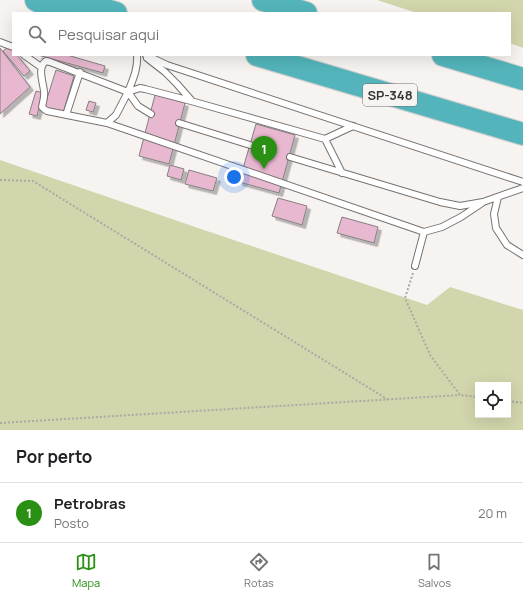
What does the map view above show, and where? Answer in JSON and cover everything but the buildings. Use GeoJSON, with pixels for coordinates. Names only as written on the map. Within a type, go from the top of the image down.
{"type":"FeatureCollection","features":[{"type":"Feature","properties":{"kind":"highway"},"geometry":{"type":"LineString","coordinates":[[36,0],[62,12]]}},
{"type":"Feature","properties":{"kind":"highway"},"geometry":{"type":"LineString","coordinates":[[72,0],[113,12]]}},
{"type":"Feature","properties":{"kind":"highway"},"geometry":{"type":"LineString","coordinates":[[263,0],[303,12]]}},
{"type":"Feature","properties":{"kind":"highway","name":"SP-348"},"geometry":{"type":"LineString","coordinates":[[259,56],[523,134]]}},
{"type":"Feature","properties":{"kind":"highway"},"geometry":{"type":"LineString","coordinates":[[447,56],[523,79]]}},
{"type":"Feature","properties":{"kind":"lane"},"geometry":{"type":"LineString","coordinates":[[0,42],[12,47]]}},
{"type":"Feature","properties":{"kind":"lane"},"geometry":{"type":"LineString","coordinates":[[25,56],[41,67]]}},
{"type":"Feature","properties":{"kind":"lane"},"geometry":{"type":"LineString","coordinates":[[107,123],[116,115],[128,92],[136,71],[138,56]]}},
{"type":"Feature","properties":{"kind":"lane"},"geometry":{"type":"LineString","coordinates":[[144,56],[165,72],[191,101]]}},
{"type":"Feature","properties":{"kind":"lane"},"geometry":{"type":"LineString","coordinates":[[148,56],[166,65],[523,182]]}},
{"type":"Feature","properties":{"kind":"lane"},"geometry":{"type":"LineString","coordinates":[[151,114],[138,106],[128,92],[80,72],[50,62],[46,61],[42,64],[41,67],[45,93],[42,107],[47,111],[107,123],[424,232],[442,227],[461,218],[483,202]]}},
{"type":"Feature","properties":{"kind":"lane"},"geometry":{"type":"LineString","coordinates":[[66,115],[80,72]]}},
{"type":"Feature","properties":{"kind":"lane"},"geometry":{"type":"LineString","coordinates":[[128,92],[140,88],[145,89],[325,139],[353,126]]}},
{"type":"Feature","properties":{"kind":"lane"},"geometry":{"type":"LineString","coordinates":[[179,123],[250,145]]}},
{"type":"Feature","properties":{"kind":"lane"},"geometry":{"type":"LineString","coordinates":[[325,139],[342,173]]}},
{"type":"Feature","properties":{"kind":"lane"},"geometry":{"type":"LineString","coordinates":[[290,157],[440,202],[460,206],[483,202],[523,188]]}},
{"type":"Feature","properties":{"kind":"lane"},"geometry":{"type":"LineString","coordinates":[[498,197],[494,214],[496,228],[507,245],[523,255]]}},
{"type":"Feature","properties":{"kind":"lane"},"geometry":{"type":"LineString","coordinates":[[415,266],[424,232]]}},
{"type":"Feature","properties":{"kind":"path"},"geometry":{"type":"LineString","coordinates":[[0,180],[33,181],[388,400]]}},
{"type":"Feature","properties":{"kind":"path"},"geometry":{"type":"LineString","coordinates":[[415,266],[405,298],[430,355],[460,395]]}},
{"type":"Feature","properties":{"kind":"path"},"geometry":{"type":"LineString","coordinates":[[0,423],[460,395],[475,397]]}},
{"type":"Feature","properties":{"kind":"path"},"geometry":{"type":"LineString","coordinates":[[511,401],[523,403]]}},
{"type":"Feature","properties":{"kind":"green space"},"geometry":{"type":"Polygon","coordinates":[[[377,0],[523,0],[523,48],[511,43],[511,12],[414,12],[377,0]]]}},
{"type":"Feature","properties":{"kind":"green space"},"geometry":{"type":"Polygon","coordinates":[[[0,160],[427,305],[450,287],[523,310],[523,430],[0,430],[0,160]]]}},
{"type":"Feature","properties":{"kind":"place","name":"Petrobras"},"geometry":{"type":"Point","coordinates":[264,169]}}]}
